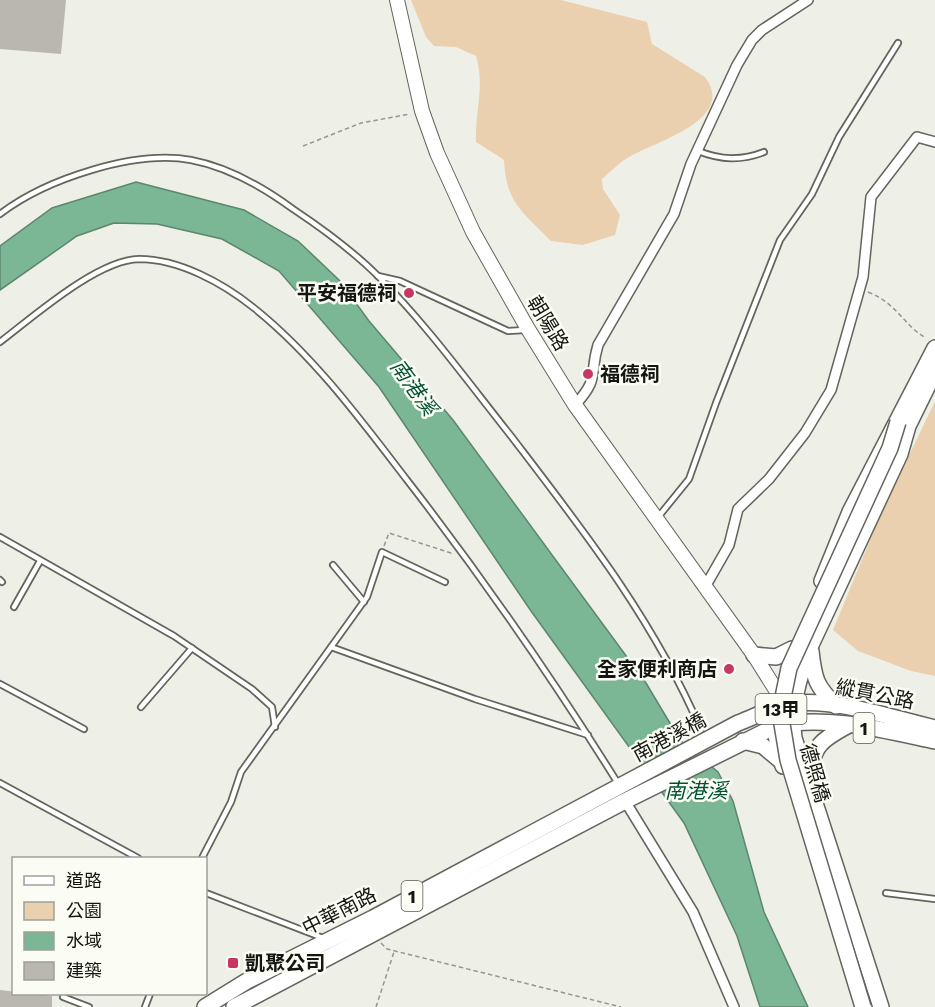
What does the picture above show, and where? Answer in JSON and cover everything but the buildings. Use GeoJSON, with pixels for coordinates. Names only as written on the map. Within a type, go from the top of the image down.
{"type":"FeatureCollection","features":[{"type":"Feature","properties":{"kind":"main road","name":"13甲"},"geometry":{"type":"LineString","coordinates":[[903,424],[932,344]]}},
{"type":"Feature","properties":{"kind":"main road","name":"13甲"},"geometry":{"type":"LineString","coordinates":[[903,424],[935,371]]}},
{"type":"Feature","properties":{"kind":"main road"},"geometry":{"type":"LineString","coordinates":[[856,1007],[781,761],[774,728],[900,454],[903,424]]}},
{"type":"Feature","properties":{"kind":"main road"},"geometry":{"type":"LineString","coordinates":[[881,1007],[794,738],[792,722],[777,690],[850,512],[903,424]]}},
{"type":"Feature","properties":{"kind":"main road","name":"德照橋"},"geometry":{"type":"LineString","coordinates":[[863,1007],[788,760],[780,712],[789,668],[903,424]]}},
{"type":"Feature","properties":{"kind":"main road","name":"德照橋"},"geometry":{"type":"LineString","coordinates":[[869,1007],[797,771],[787,711],[793,673],[903,424]]}},
{"type":"Feature","properties":{"kind":"main road"},"geometry":{"type":"LineString","coordinates":[[810,647],[814,676],[819,689],[836,706]]}},
{"type":"Feature","properties":{"kind":"main road"},"geometry":{"type":"LineString","coordinates":[[754,655],[776,657],[792,649]]}},
{"type":"Feature","properties":{"kind":"main road","name":"縱貫公路"},"geometry":{"type":"LineString","coordinates":[[738,723],[785,706],[836,706],[935,728]]}},
{"type":"Feature","properties":{"kind":"main road","name":"縱貫公路"},"geometry":{"type":"LineString","coordinates":[[743,741],[792,722],[881,729],[935,741]]}},
{"type":"Feature","properties":{"kind":"main road","name":"南港溪橋"},"geometry":{"type":"LineString","coordinates":[[627,791],[738,723]]}},
{"type":"Feature","properties":{"kind":"main road"},"geometry":{"type":"LineString","coordinates":[[808,779],[812,753],[830,735],[847,726]]}},
{"type":"Feature","properties":{"kind":"main road"},"geometry":{"type":"LineString","coordinates":[[743,741],[763,746],[781,761]]}},
{"type":"Feature","properties":{"kind":"main road","name":"南港溪橋"},"geometry":{"type":"LineString","coordinates":[[627,791],[743,741]]}},
{"type":"Feature","properties":{"kind":"main road","name":"中華南路"},"geometry":{"type":"LineString","coordinates":[[205,1007],[235,1000],[372,932],[627,791]]}},
{"type":"Feature","properties":{"kind":"main road","name":"中華南路"},"geometry":{"type":"LineString","coordinates":[[235,1000],[328,940],[627,791]]}},
{"type":"Feature","properties":{"kind":"street","name":"朝陽路"},"geometry":{"type":"LineString","coordinates":[[397,0],[423,111],[454,192],[528,329],[575,405],[777,690]]}},
{"type":"Feature","properties":{"kind":"street"},"geometry":{"type":"LineString","coordinates":[[575,405],[590,390],[598,345],[674,214],[698,151],[737,65],[752,40],[762,30],[808,0]]}},
{"type":"Feature","properties":{"kind":"street"},"geometry":{"type":"LineString","coordinates":[[705,587],[729,545],[738,509],[769,479],[798,442],[831,390],[860,288],[871,197],[917,137],[935,142]]}},
{"type":"Feature","properties":{"kind":"street"},"geometry":{"type":"LineString","coordinates":[[738,723],[763,708],[777,690]]}},
{"type":"Feature","properties":{"kind":"street"},"geometry":{"type":"LineString","coordinates":[[627,791],[693,912],[734,1007]]}},
{"type":"Feature","properties":{"kind":"lane"},"geometry":{"type":"LineString","coordinates":[[657,518],[689,479],[716,403],[780,240],[812,194],[839,137],[898,43]]}},
{"type":"Feature","properties":{"kind":"lane"},"geometry":{"type":"LineString","coordinates":[[698,151],[714,157],[731,159],[749,158],[764,152]]}},
{"type":"Feature","properties":{"kind":"lane"},"geometry":{"type":"LineString","coordinates":[[0,214],[56,184],[122,163],[149,159],[193,160],[262,187],[327,232],[378,276],[432,337],[588,536],[659,642],[701,730]]}},
{"type":"Feature","properties":{"kind":"lane"},"geometry":{"type":"LineString","coordinates":[[0,342],[79,283],[104,269],[138,259],[187,268],[252,306],[285,334],[367,428],[460,549],[627,791]]}},
{"type":"Feature","properties":{"kind":"lane"},"geometry":{"type":"LineString","coordinates":[[378,276],[400,281],[508,331],[528,329]]}},
{"type":"Feature","properties":{"kind":"lane"},"geometry":{"type":"LineString","coordinates":[[0,537],[192,648],[252,689],[272,707],[275,727]]}},
{"type":"Feature","properties":{"kind":"lane"},"geometry":{"type":"LineString","coordinates":[[203,857],[231,802],[241,771],[364,602],[382,552],[445,582]]}},
{"type":"Feature","properties":{"kind":"lane"},"geometry":{"type":"LineString","coordinates":[[14,607],[39,561]]}},
{"type":"Feature","properties":{"kind":"lane"},"geometry":{"type":"LineString","coordinates":[[333,565],[364,602]]}},
{"type":"Feature","properties":{"kind":"lane"},"geometry":{"type":"LineString","coordinates":[[331,647],[475,699],[588,735]]}},
{"type":"Feature","properties":{"kind":"lane"},"geometry":{"type":"LineString","coordinates":[[141,707],[192,648]]}},
{"type":"Feature","properties":{"kind":"lane"},"geometry":{"type":"LineString","coordinates":[[0,684],[84,729]]}},
{"type":"Feature","properties":{"kind":"lane"},"geometry":{"type":"LineString","coordinates":[[0,783],[136,857]]}},
{"type":"Feature","properties":{"kind":"lane"},"geometry":{"type":"LineString","coordinates":[[207,893],[328,940]]}},
{"type":"Feature","properties":{"kind":"lane"},"geometry":{"type":"LineString","coordinates":[[886,893],[935,899]]}},
{"type":"Feature","properties":{"kind":"lane"},"geometry":{"type":"LineString","coordinates":[[63,997],[89,1007]]}},
{"type":"Feature","properties":{"kind":"path"},"geometry":{"type":"LineString","coordinates":[[303,146],[361,123],[423,111]]}},
{"type":"Feature","properties":{"kind":"path"},"geometry":{"type":"LineString","coordinates":[[860,288],[881,297],[901,313],[914,331],[932,344]]}},
{"type":"Feature","properties":{"kind":"path"},"geometry":{"type":"LineString","coordinates":[[382,552],[389,533],[451,553],[460,549]]}},
{"type":"Feature","properties":{"kind":"path"},"geometry":{"type":"LineString","coordinates":[[372,932],[387,949],[621,1007]]}},
{"type":"Feature","properties":{"kind":"path"},"geometry":{"type":"LineString","coordinates":[[376,1007],[394,951]]}},
{"type":"Feature","properties":{"kind":"green space"},"geometry":{"type":"Polygon","coordinates":[[[411,0],[561,0],[647,22],[652,44],[705,77],[712,92],[711,105],[703,116],[690,127],[627,158],[602,179],[603,189],[620,215],[615,235],[583,245],[551,241],[524,214],[512,197],[505,175],[504,160],[476,142],[480,78],[476,56],[456,47],[434,46],[426,37],[411,0]]]}},
{"type":"Feature","properties":{"kind":"green space"},"geometry":{"type":"Polygon","coordinates":[[[935,401],[935,676],[911,671],[858,651],[833,630],[878,521],[935,401]]]}},
{"type":"Feature","properties":{"kind":"water","name":"南港溪"},"geometry":{"type":"Polygon","coordinates":[[[136,182],[244,210],[298,241],[339,280],[369,321],[453,420],[646,683],[680,740],[718,772],[733,801],[764,912],[808,1007],[760,1007],[737,936],[684,823],[531,611],[379,387],[279,271],[222,239],[157,224],[114,223],[77,236],[0,290],[0,246],[52,208],[136,182]]]}},
{"type":"Feature","properties":{"kind":"place","name":"平安福德祠"},"geometry":{"type":"Point","coordinates":[409,293]}},
{"type":"Feature","properties":{"kind":"place","name":"福德祠"},"geometry":{"type":"Point","coordinates":[588,374]}},
{"type":"Feature","properties":{"kind":"place","name":"全家便利商店"},"geometry":{"type":"Point","coordinates":[729,669]}},
{"type":"Feature","properties":{"kind":"place","name":"凱聚公司"},"geometry":{"type":"Point","coordinates":[233,963]}}]}
